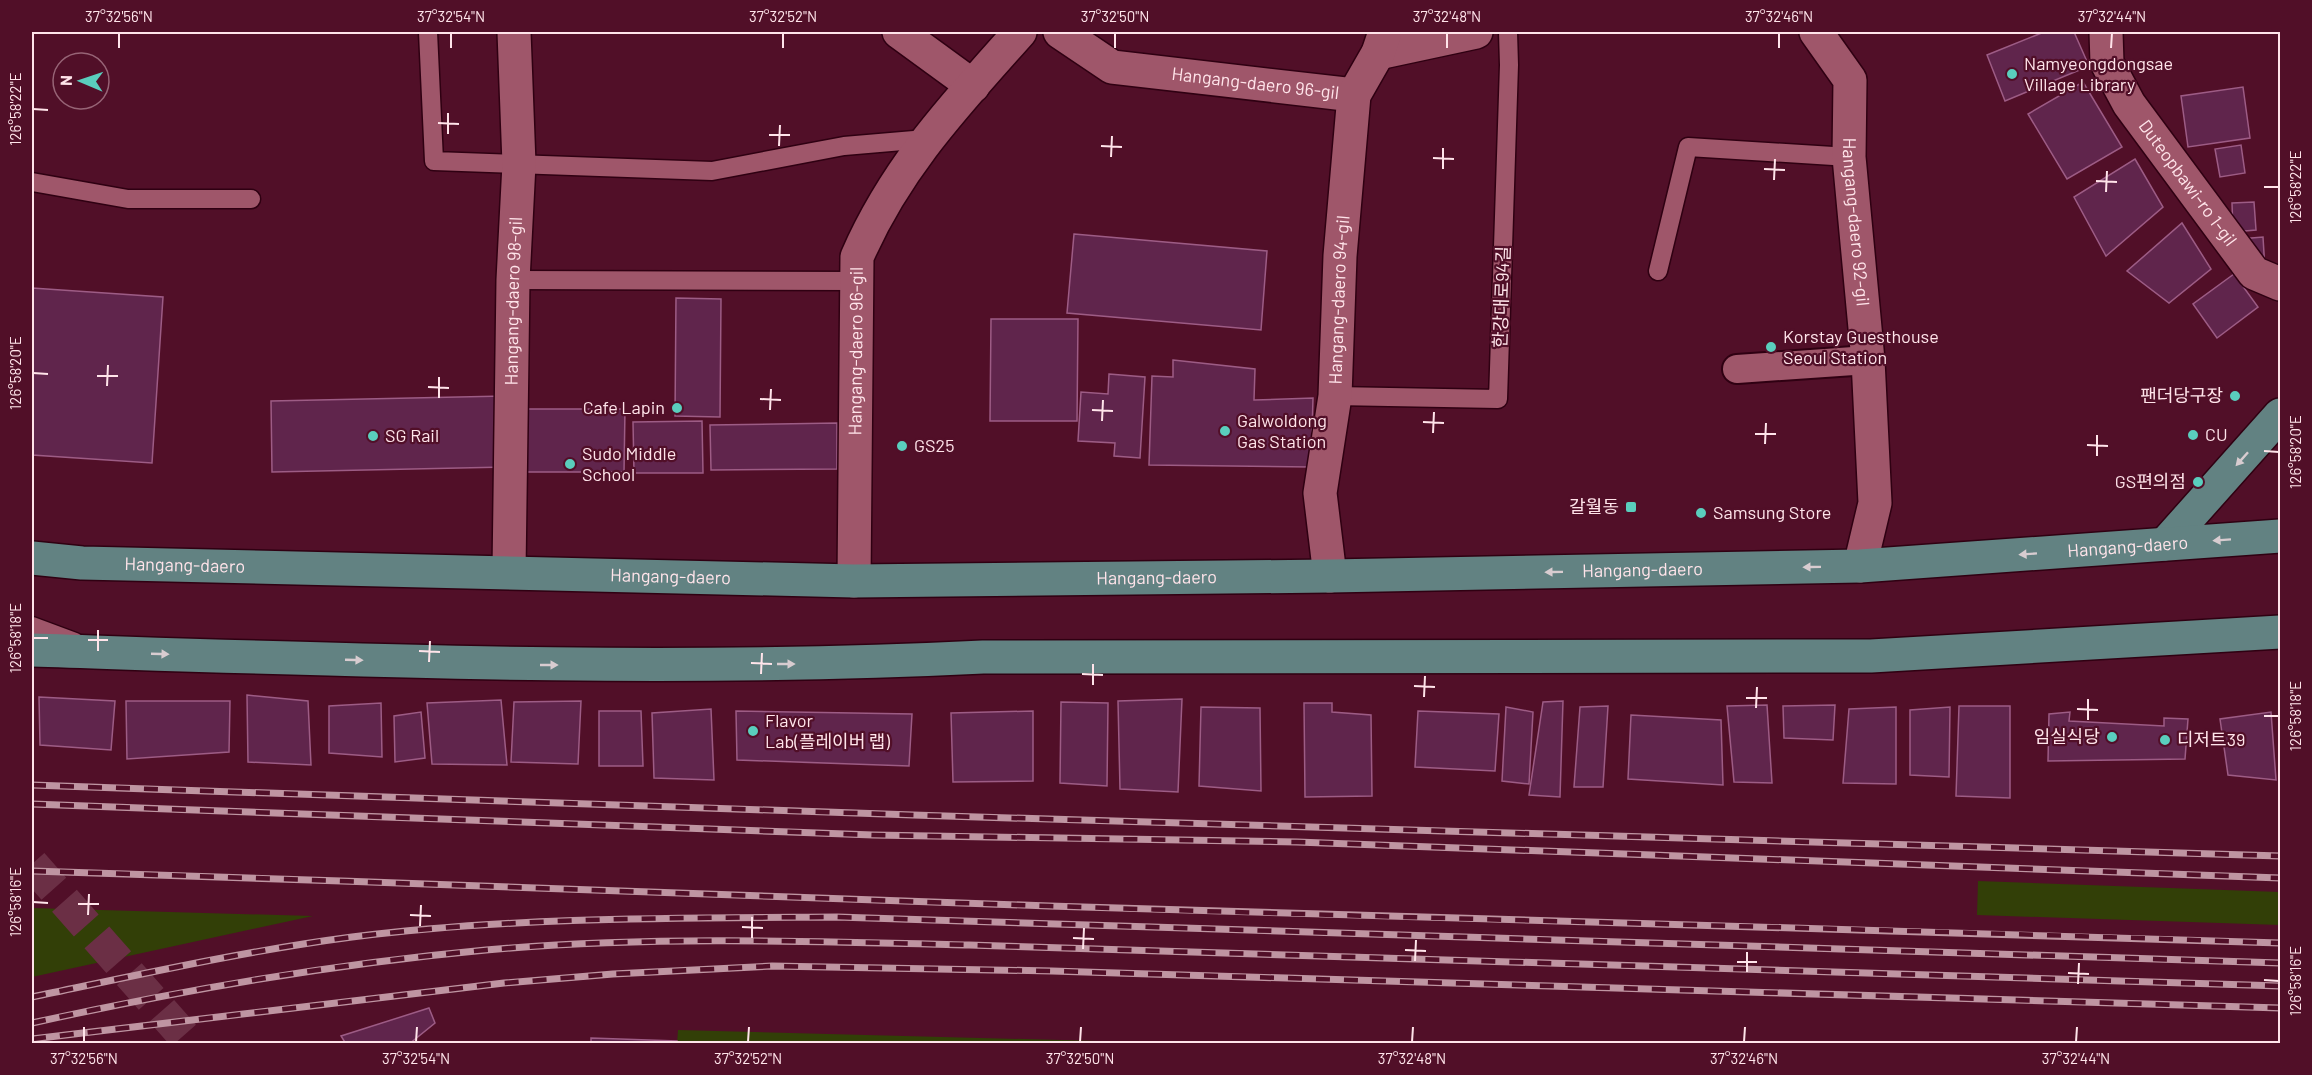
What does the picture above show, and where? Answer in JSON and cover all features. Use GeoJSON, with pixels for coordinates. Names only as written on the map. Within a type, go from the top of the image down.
{"type":"FeatureCollection","features":[{"type":"Feature","properties":{"kind":"main road"},"geometry":{"type":"LineString","coordinates":[[2165,544],[2280,415]]}},
{"type":"Feature","properties":{"kind":"main road","name":"Hangang-daero"},"geometry":{"type":"LineString","coordinates":[[32,558],[82,563],[508,571],[854,581],[1330,576],[1860,566],[2280,536]]}},
{"type":"Feature","properties":{"kind":"main road"},"geometry":{"type":"LineString","coordinates":[[32,650],[503,665],[847,664],[982,657],[1871,656],[2280,632]]}},
{"type":"Feature","properties":{"kind":"street","name":"Hangang-daero 98-gil"},"geometry":{"type":"LineString","coordinates":[[508,571],[513,280],[519,164],[514,32]]}},
{"type":"Feature","properties":{"kind":"street"},"geometry":{"type":"LineString","coordinates":[[899,32],[973,86]]}},
{"type":"Feature","properties":{"kind":"street","name":"Hangang-daero 96-gil"},"geometry":{"type":"LineString","coordinates":[[854,581],[857,257],[875,215],[926,139],[1020,32]]}},
{"type":"Feature","properties":{"kind":"street","name":"Hangang-daero 96-gil"},"geometry":{"type":"LineString","coordinates":[[1060,32],[1112,67],[1354,95]]}},
{"type":"Feature","properties":{"kind":"street"},"geometry":{"type":"LineString","coordinates":[[1382,42],[1476,32]]}},
{"type":"Feature","properties":{"kind":"street","name":"Hangang-daero 92-gil"},"geometry":{"type":"LineString","coordinates":[[1816,32],[1850,80],[1849,157],[1868,360],[1875,504],[1860,566]]}},
{"type":"Feature","properties":{"kind":"street","name":"Duteopbawi-ro 1-gil"},"geometry":{"type":"LineString","coordinates":[[2106,32],[2107,63],[2129,104],[2254,273],[2280,284]]}},
{"type":"Feature","properties":{"kind":"street","name":"Hangang-daero 94-gil"},"geometry":{"type":"LineString","coordinates":[[1330,576],[1320,493],[1335,396],[1340,256],[1354,95],[1382,42]]}},
{"type":"Feature","properties":{"kind":"street"},"geometry":{"type":"LineString","coordinates":[[1737,369],[1868,360]]}},
{"type":"Feature","properties":{"kind":"lane"},"geometry":{"type":"LineString","coordinates":[[428,32],[434,161],[712,171],[844,146],[926,139]]}},
{"type":"Feature","properties":{"kind":"lane","name":"한강대로94길"},"geometry":{"type":"LineString","coordinates":[[1335,396],[1498,399],[1509,65],[1508,32]]}},
{"type":"Feature","properties":{"kind":"lane"},"geometry":{"type":"LineString","coordinates":[[1658,271],[1688,147],[1849,157]]}},
{"type":"Feature","properties":{"kind":"lane"},"geometry":{"type":"LineString","coordinates":[[32,182],[128,199],[251,199]]}},
{"type":"Feature","properties":{"kind":"lane"},"geometry":{"type":"LineString","coordinates":[[513,280],[856,281]]}},
{"type":"Feature","properties":{"kind":"lane"},"geometry":{"type":"LineString","coordinates":[[32,626],[101,652]]}},
{"type":"Feature","properties":{"kind":"green space"},"geometry":{"type":"Polygon","coordinates":[[[1978,881],[2280,892],[2280,925],[1977,915],[1978,881]]]}},
{"type":"Feature","properties":{"kind":"green space"},"geometry":{"type":"Polygon","coordinates":[[[32,908],[313,916],[32,977],[32,908]]]}},
{"type":"Feature","properties":{"kind":"green space"},"geometry":{"type":"Polygon","coordinates":[[[678,1030],[1098,1041],[1098,1043],[677,1044],[678,1030]]]}},
{"type":"Feature","properties":{"kind":"building"},"geometry":{"type":"Polygon","coordinates":[[[2044,32],[2074,32],[2089,66],[2005,101],[1987,55],[2044,32]]]}},
{"type":"Feature","properties":{"kind":"building"},"geometry":{"type":"Polygon","coordinates":[[[2083,82],[2122,147],[2067,179],[2028,114],[2083,82]]]}},
{"type":"Feature","properties":{"kind":"building"},"geometry":{"type":"Polygon","coordinates":[[[2243,87],[2250,138],[2188,147],[2181,96],[2243,87]]]}},
{"type":"Feature","properties":{"kind":"building"},"geometry":{"type":"Polygon","coordinates":[[[2241,145],[2245,173],[2220,177],[2215,149],[2241,145]]]}},
{"type":"Feature","properties":{"kind":"building"},"geometry":{"type":"Polygon","coordinates":[[[2135,159],[2163,207],[2106,256],[2074,197],[2135,159]]]}},
{"type":"Feature","properties":{"kind":"building"},"geometry":{"type":"Polygon","coordinates":[[[2254,202],[2256,230],[2233,232],[2232,203],[2254,202]]]}},
{"type":"Feature","properties":{"kind":"building"},"geometry":{"type":"Polygon","coordinates":[[[2182,223],[2211,269],[2169,303],[2127,271],[2182,223]]]}},
{"type":"Feature","properties":{"kind":"building"},"geometry":{"type":"Polygon","coordinates":[[[1074,234],[1267,251],[1261,330],[1067,313],[1074,234]]]}},
{"type":"Feature","properties":{"kind":"building"},"geometry":{"type":"Polygon","coordinates":[[[2263,237],[2265,270],[2240,239],[2263,237]]]}},
{"type":"Feature","properties":{"kind":"building"},"geometry":{"type":"Polygon","coordinates":[[[2234,274],[2258,307],[2217,338],[2193,304],[2234,274]]]}},
{"type":"Feature","properties":{"kind":"building"},"geometry":{"type":"Polygon","coordinates":[[[32,288],[163,297],[152,463],[32,455],[32,288]]]}},
{"type":"Feature","properties":{"kind":"building"},"geometry":{"type":"Polygon","coordinates":[[[676,298],[721,299],[720,417],[675,416],[676,298]]]}},
{"type":"Feature","properties":{"kind":"building"},"geometry":{"type":"Polygon","coordinates":[[[991,319],[1078,319],[1077,421],[990,421],[991,319]]]}},
{"type":"Feature","properties":{"kind":"building"},"geometry":{"type":"Polygon","coordinates":[[[1173,360],[1255,369],[1254,400],[1313,398],[1311,467],[1149,465],[1152,376],[1173,377],[1173,360]]]}},
{"type":"Feature","properties":{"kind":"building"},"geometry":{"type":"Polygon","coordinates":[[[1109,374],[1145,377],[1140,458],[1114,456],[1115,443],[1078,441],[1081,392],[1108,394],[1109,374]]]}},
{"type":"Feature","properties":{"kind":"building"},"geometry":{"type":"Polygon","coordinates":[[[505,396],[506,467],[272,472],[271,401],[505,396]]]}},
{"type":"Feature","properties":{"kind":"building"},"geometry":{"type":"Polygon","coordinates":[[[527,409],[625,409],[624,472],[527,472],[527,409]]]}},
{"type":"Feature","properties":{"kind":"building"},"geometry":{"type":"Polygon","coordinates":[[[702,421],[703,473],[634,473],[633,422],[702,421]]]}},
{"type":"Feature","properties":{"kind":"building"},"geometry":{"type":"Polygon","coordinates":[[[837,423],[837,469],[711,470],[710,425],[837,423]]]}},
{"type":"Feature","properties":{"kind":"building"},"geometry":{"type":"Polygon","coordinates":[[[247,695],[308,701],[311,765],[248,762],[247,695]]]}},
{"type":"Feature","properties":{"kind":"building"},"geometry":{"type":"Polygon","coordinates":[[[39,697],[115,701],[111,750],[40,745],[39,697]]]}},
{"type":"Feature","properties":{"kind":"building"},"geometry":{"type":"Polygon","coordinates":[[[1182,699],[1178,792],[1120,789],[1118,701],[1182,699]]]}},
{"type":"Feature","properties":{"kind":"building"},"geometry":{"type":"Polygon","coordinates":[[[501,700],[507,765],[432,764],[427,703],[501,700]]]}},
{"type":"Feature","properties":{"kind":"building"},"geometry":{"type":"Polygon","coordinates":[[[126,701],[230,701],[229,752],[127,759],[126,701]]]}},
{"type":"Feature","properties":{"kind":"building"},"geometry":{"type":"Polygon","coordinates":[[[581,701],[578,764],[511,762],[514,702],[581,701]]]}},
{"type":"Feature","properties":{"kind":"building"},"geometry":{"type":"Polygon","coordinates":[[[1563,701],[1560,797],[1529,795],[1543,702],[1563,701]]]}},
{"type":"Feature","properties":{"kind":"building"},"geometry":{"type":"Polygon","coordinates":[[[1061,702],[1108,703],[1107,786],[1060,783],[1061,702]]]}},
{"type":"Feature","properties":{"kind":"building"},"geometry":{"type":"Polygon","coordinates":[[[381,703],[382,757],[329,753],[329,706],[381,703]]]}},
{"type":"Feature","properties":{"kind":"building"},"geometry":{"type":"Polygon","coordinates":[[[1304,703],[1332,703],[1332,712],[1371,715],[1372,796],[1305,797],[1304,703]]]}},
{"type":"Feature","properties":{"kind":"building"},"geometry":{"type":"Polygon","coordinates":[[[1767,705],[1772,783],[1734,782],[1727,706],[1767,705]]]}},
{"type":"Feature","properties":{"kind":"building"},"geometry":{"type":"Polygon","coordinates":[[[1835,705],[1833,740],[1784,738],[1783,706],[1835,705]]]}},
{"type":"Feature","properties":{"kind":"building"},"geometry":{"type":"Polygon","coordinates":[[[1608,706],[1603,787],[1574,787],[1580,707],[1608,706]]]}},
{"type":"Feature","properties":{"kind":"building"},"geometry":{"type":"Polygon","coordinates":[[[1959,706],[2010,706],[2010,798],[1956,796],[1959,706]]]}},
{"type":"Feature","properties":{"kind":"building"},"geometry":{"type":"Polygon","coordinates":[[[1201,707],[1260,708],[1261,791],[1199,786],[1201,707]]]}},
{"type":"Feature","properties":{"kind":"building"},"geometry":{"type":"Polygon","coordinates":[[[1506,707],[1533,712],[1529,784],[1502,781],[1506,707]]]}},
{"type":"Feature","properties":{"kind":"building"},"geometry":{"type":"Polygon","coordinates":[[[1896,707],[1896,784],[1843,783],[1849,709],[1896,707]]]}},
{"type":"Feature","properties":{"kind":"building"},"geometry":{"type":"Polygon","coordinates":[[[1950,707],[1949,777],[1910,775],[1910,710],[1950,707]]]}},
{"type":"Feature","properties":{"kind":"building"},"geometry":{"type":"Polygon","coordinates":[[[711,709],[714,780],[654,778],[652,713],[711,709]]]}},
{"type":"Feature","properties":{"kind":"building"},"geometry":{"type":"Polygon","coordinates":[[[599,711],[641,711],[643,766],[599,766],[599,711]]]}},
{"type":"Feature","properties":{"kind":"building"},"geometry":{"type":"Polygon","coordinates":[[[736,711],[912,714],[909,766],[737,760],[736,711]]]}},
{"type":"Feature","properties":{"kind":"building"},"geometry":{"type":"Polygon","coordinates":[[[1033,711],[1033,781],[953,782],[951,713],[1033,711]]]}},
{"type":"Feature","properties":{"kind":"building"},"geometry":{"type":"Polygon","coordinates":[[[1418,711],[1499,714],[1495,771],[1415,767],[1418,711]]]}},
{"type":"Feature","properties":{"kind":"building"},"geometry":{"type":"Polygon","coordinates":[[[421,712],[425,758],[395,762],[394,716],[421,712]]]}},
{"type":"Feature","properties":{"kind":"building"},"geometry":{"type":"Polygon","coordinates":[[[2070,712],[2069,721],[2164,726],[2164,718],[2188,719],[2185,759],[2048,761],[2049,714],[2070,712]]]}},
{"type":"Feature","properties":{"kind":"building"},"geometry":{"type":"Polygon","coordinates":[[[2271,712],[2276,780],[2228,775],[2220,719],[2271,712]]]}},
{"type":"Feature","properties":{"kind":"building"},"geometry":{"type":"Polygon","coordinates":[[[1631,715],[1721,720],[1723,785],[1628,779],[1631,715]]]}},
{"type":"Feature","properties":{"kind":"building"},"geometry":{"type":"Polygon","coordinates":[[[429,1008],[435,1023],[409,1044],[346,1044],[341,1036],[429,1008]]]}},
{"type":"Feature","properties":{"kind":"building"},"geometry":{"type":"Polygon","coordinates":[[[591,1038],[677,1041],[677,1044],[591,1044],[591,1038]]]}},
{"type":"Feature","properties":{"kind":"tunnel"},"geometry":{"type":"LineString","coordinates":[[32,864],[191,1044]]}},
{"type":"Feature","properties":{"kind":"railway"},"geometry":{"type":"LineString","coordinates":[[32,785],[913,815],[2280,856]]}},
{"type":"Feature","properties":{"kind":"railway"},"geometry":{"type":"LineString","coordinates":[[32,804],[873,835],[1297,842],[2280,878]]}},
{"type":"Feature","properties":{"kind":"railway"},"geometry":{"type":"LineString","coordinates":[[32,871],[922,902],[2280,943]]}},
{"type":"Feature","properties":{"kind":"railway"},"geometry":{"type":"LineString","coordinates":[[32,997],[231,956],[352,937],[412,930],[533,922],[655,918],[837,917],[2280,963]]}},
{"type":"Feature","properties":{"kind":"railway"},"geometry":{"type":"LineString","coordinates":[[32,1023],[201,989],[371,963],[486,950],[667,941],[969,945],[2280,986]]}},
{"type":"Feature","properties":{"kind":"railway"},"geometry":{"type":"LineString","coordinates":[[32,1039],[504,983],[613,974],[772,966],[1052,971],[2280,1008]]}},
{"type":"Feature","properties":{"kind":"place","name":"Namyeongdongsae Village Library"},"geometry":{"type":"Point","coordinates":[2012,74]}},
{"type":"Feature","properties":{"kind":"place","name":"Korstay Guesthouse Seoul Station"},"geometry":{"type":"Point","coordinates":[1771,347]}},
{"type":"Feature","properties":{"kind":"place","name":"팬더당구장"},"geometry":{"type":"Point","coordinates":[2235,396]}},
{"type":"Feature","properties":{"kind":"place","name":"Cafe Lapin"},"geometry":{"type":"Point","coordinates":[677,408]}},
{"type":"Feature","properties":{"kind":"place","name":"Galwoldong Gas Station"},"geometry":{"type":"Point","coordinates":[1225,431]}},
{"type":"Feature","properties":{"kind":"place","name":"CU"},"geometry":{"type":"Point","coordinates":[2193,435]}},
{"type":"Feature","properties":{"kind":"place","name":"SG Rail"},"geometry":{"type":"Point","coordinates":[373,436]}},
{"type":"Feature","properties":{"kind":"place","name":"GS25"},"geometry":{"type":"Point","coordinates":[902,446]}},
{"type":"Feature","properties":{"kind":"place","name":"Sudo Middle School"},"geometry":{"type":"Point","coordinates":[570,464]}},
{"type":"Feature","properties":{"kind":"place","name":"GS편의점"},"geometry":{"type":"Point","coordinates":[2198,482]}},
{"type":"Feature","properties":{"kind":"place","name":"갈월동"},"geometry":{"type":"Point","coordinates":[1631,507]}},
{"type":"Feature","properties":{"kind":"place","name":"Samsung Store"},"geometry":{"type":"Point","coordinates":[1701,513]}},
{"type":"Feature","properties":{"kind":"place","name":"Flavor Lab(플레이버 랩)"},"geometry":{"type":"Point","coordinates":[753,731]}},
{"type":"Feature","properties":{"kind":"place","name":"임실식당"},"geometry":{"type":"Point","coordinates":[2112,737]}},
{"type":"Feature","properties":{"kind":"place","name":"디저트39"},"geometry":{"type":"Point","coordinates":[2165,740]}}]}
